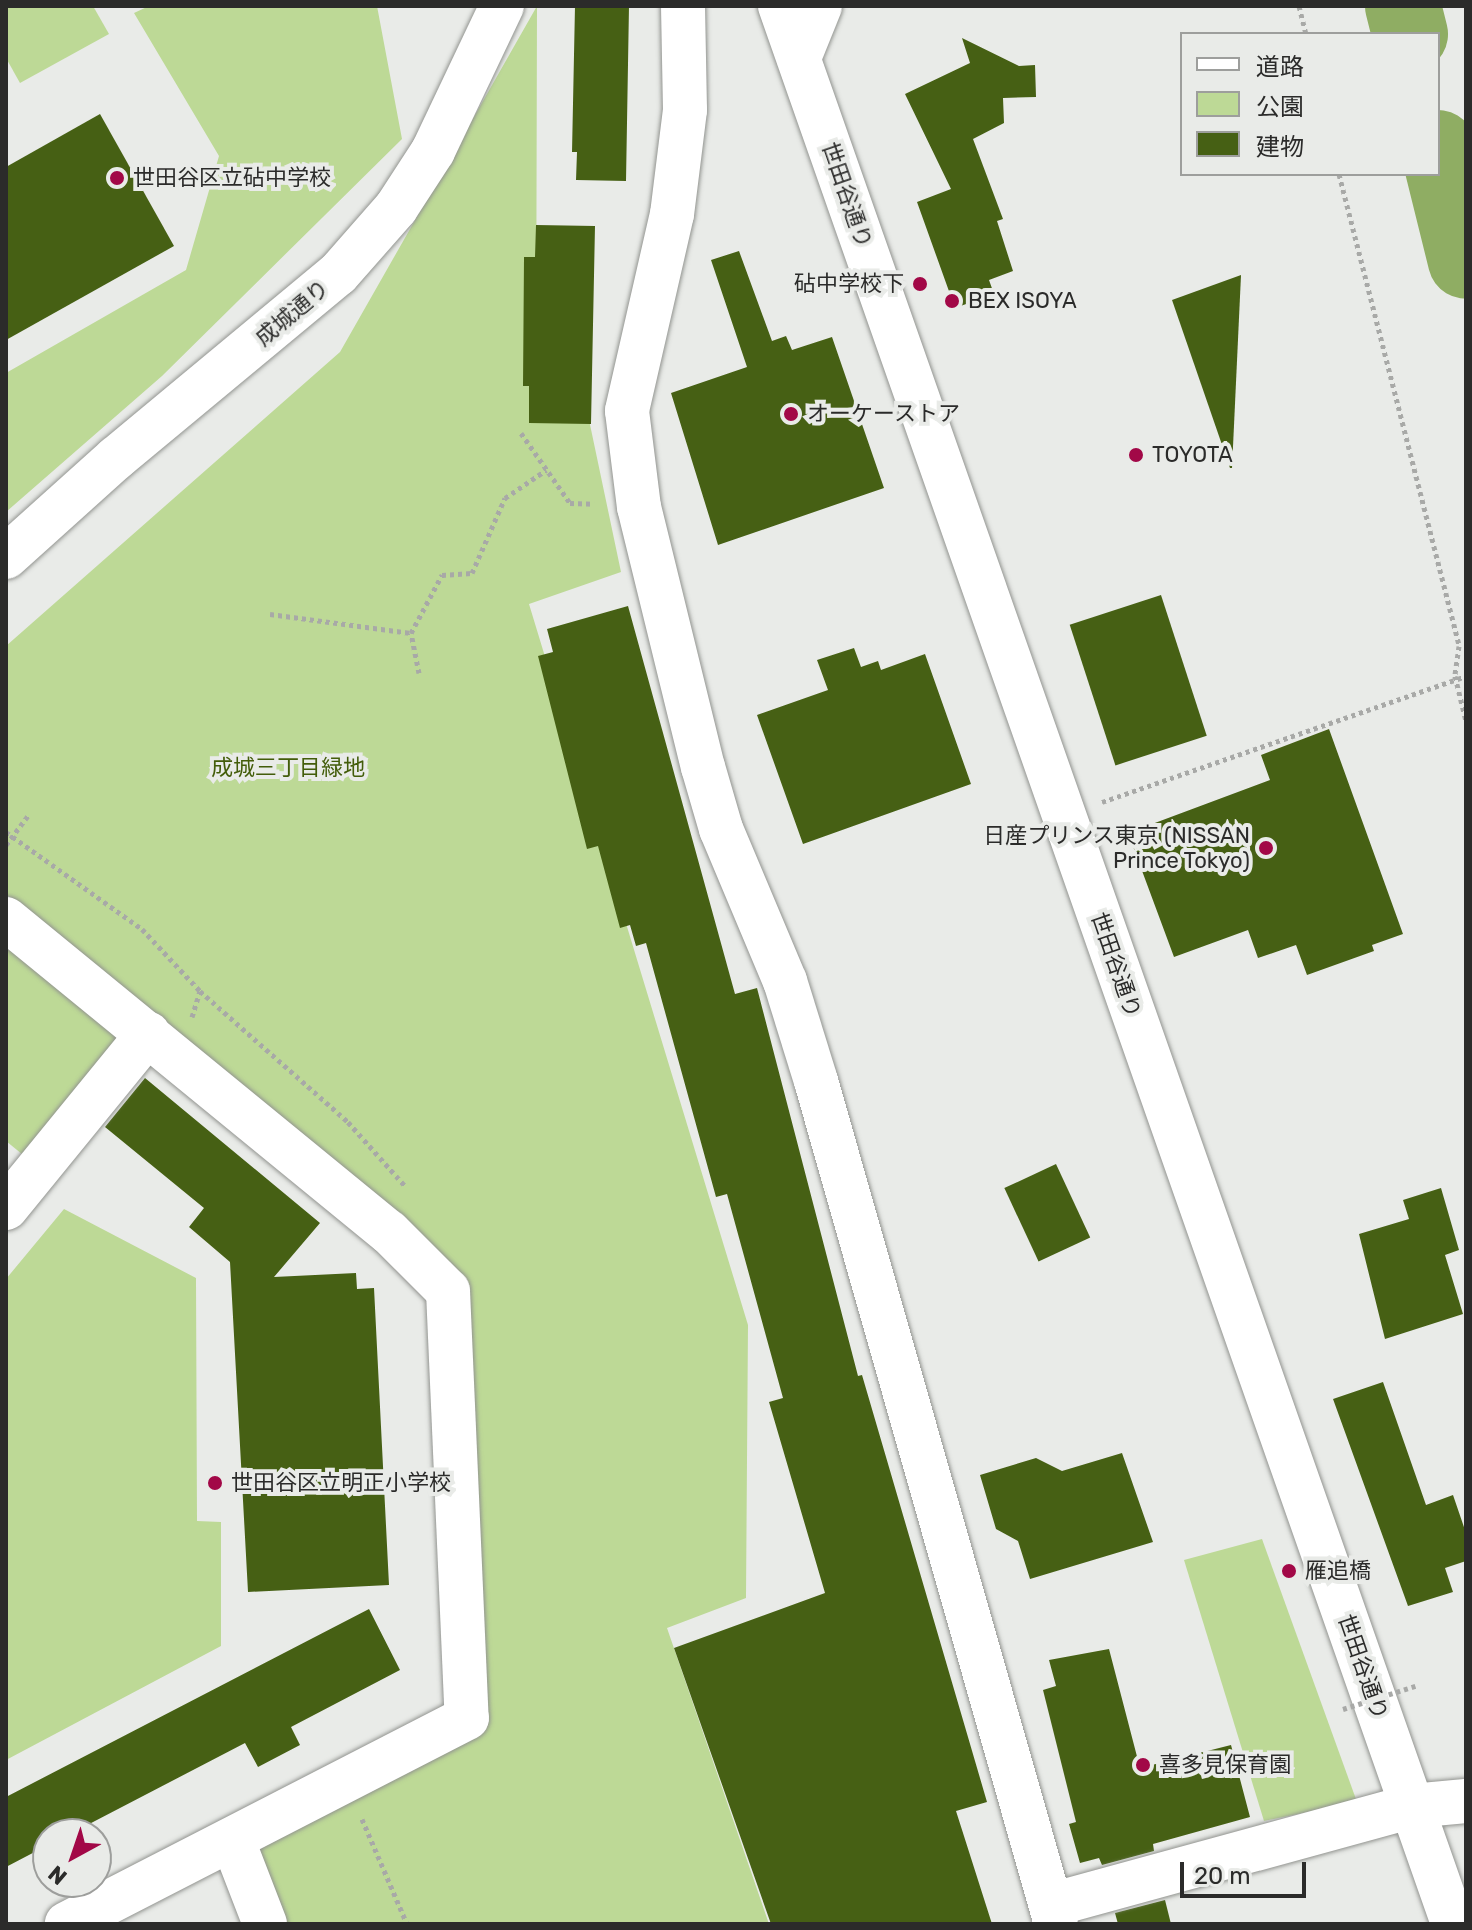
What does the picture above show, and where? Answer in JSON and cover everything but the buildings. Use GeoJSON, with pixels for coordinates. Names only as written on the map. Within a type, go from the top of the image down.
{"type":"FeatureCollection","features":[{"type":"Feature","properties":{"kind":"street","name":"成城通り"},"geometry":{"type":"LineString","coordinates":[[6,557],[116,458],[338,274],[396,208],[433,151],[502,6]]}},
{"type":"Feature","properties":{"kind":"street"},"geometry":{"type":"LineString","coordinates":[[683,6],[685,110],[672,214],[627,411],[639,507],[721,829],[785,981],[816,1081],[1054,1915],[1412,1806],[1466,1801]]}},
{"type":"Feature","properties":{"kind":"street","name":"世田谷通り"},"geometry":{"type":"LineString","coordinates":[[780,6],[1453,1924]]}},
{"type":"Feature","properties":{"kind":"street"},"geometry":{"type":"LineString","coordinates":[[799,58],[820,6]]}},
{"type":"Feature","properties":{"kind":"street"},"geometry":{"type":"LineString","coordinates":[[6,919],[389,1232],[448,1291],[467,1718],[67,1924]]}},
{"type":"Feature","properties":{"kind":"street"},"geometry":{"type":"LineString","coordinates":[[6,1208],[148,1034]]}},
{"type":"Feature","properties":{"kind":"street"},"geometry":{"type":"LineString","coordinates":[[233,1841],[265,1924]]}},
{"type":"Feature","properties":{"kind":"path"},"geometry":{"type":"LineString","coordinates":[[1299,6],[1306,32]]}},
{"type":"Feature","properties":{"kind":"path"},"geometry":{"type":"LineString","coordinates":[[1340,176],[1459,646],[1455,676],[1466,721]]}},
{"type":"Feature","properties":{"kind":"path"},"geometry":{"type":"LineString","coordinates":[[521,433],[570,503],[639,507]]}},
{"type":"Feature","properties":{"kind":"path"},"geometry":{"type":"LineString","coordinates":[[419,673],[411,633],[442,575],[472,573],[505,498],[546,470]]}},
{"type":"Feature","properties":{"kind":"path"},"geometry":{"type":"LineString","coordinates":[[270,614],[411,633]]}},
{"type":"Feature","properties":{"kind":"path"},"geometry":{"type":"LineString","coordinates":[[1064,816],[1455,676],[1466,676]]}},
{"type":"Feature","properties":{"kind":"path"},"geometry":{"type":"LineString","coordinates":[[6,845],[8,834],[29,814]]}},
{"type":"Feature","properties":{"kind":"path"},"geometry":{"type":"LineString","coordinates":[[8,834],[142,929],[200,991],[348,1122],[414,1196]]}},
{"type":"Feature","properties":{"kind":"path"},"geometry":{"type":"LineString","coordinates":[[1343,1709],[1415,1686]]}},
{"type":"Feature","properties":{"kind":"path"},"geometry":{"type":"LineString","coordinates":[[346,1781],[407,1924]]}},
{"type":"Feature","properties":{"kind":"green space"},"geometry":{"type":"Polygon","coordinates":[[[6,6],[93,6],[109,34],[20,83],[6,58],[6,6]]]}},
{"type":"Feature","properties":{"kind":"green space"},"geometry":{"type":"Polygon","coordinates":[[[149,6],[377,6],[402,139],[162,376],[6,512],[6,373],[186,270],[219,156],[134,13],[149,6]]]}},
{"type":"Feature","properties":{"kind":"green space","name":"成城三丁目緑地"},"geometry":{"type":"Polygon","coordinates":[[[537,6],[536,405],[588,415],[621,572],[529,604],[748,1325],[746,1598],[667,1628],[769,1924],[282,1924],[253,1853],[477,1731],[463,1280],[6,894],[6,646],[340,352],[537,6]]]}},
{"type":"Feature","properties":{"kind":"green space"},"geometry":{"type":"Polygon","coordinates":[[[6,919],[148,1034],[39,1168],[6,1141],[6,919]]]}},
{"type":"Feature","properties":{"kind":"green space"},"geometry":{"type":"Polygon","coordinates":[[[64,1209],[196,1278],[197,1521],[221,1522],[221,1646],[6,1760],[6,1279],[64,1209]]]}},
{"type":"Feature","properties":{"kind":"green space"},"geometry":{"type":"Polygon","coordinates":[[[1262,1539],[1357,1802],[1264,1821],[1184,1560],[1262,1539]]]}},
{"type":"Feature","properties":{"kind":"waterway"},"geometry":{"type":"LineString","coordinates":[[1403,6],[1410,32]]}},
{"type":"Feature","properties":{"kind":"waterway"},"geometry":{"type":"LineString","coordinates":[[1440,156],[1466,261]]}},
{"type":"Feature","properties":{"kind":"place","name":"世田谷区立砧中学校"},"geometry":{"type":"Point","coordinates":[117,178]}},
{"type":"Feature","properties":{"kind":"place","name":"砧中学校下"},"geometry":{"type":"Point","coordinates":[920,284]}},
{"type":"Feature","properties":{"kind":"place","name":"BEX ISOYA"},"geometry":{"type":"Point","coordinates":[952,301]}},
{"type":"Feature","properties":{"kind":"place","name":"オーケーストア"},"geometry":{"type":"Point","coordinates":[791,414]}},
{"type":"Feature","properties":{"kind":"place","name":"TOYOTA"},"geometry":{"type":"Point","coordinates":[1136,455]}},
{"type":"Feature","properties":{"kind":"place","name":"日産プリンス東京 (NISSAN Prince Tokyo)"},"geometry":{"type":"Point","coordinates":[1266,848]}},
{"type":"Feature","properties":{"kind":"place","name":"世田谷区立明正小学校"},"geometry":{"type":"Point","coordinates":[215,1483]}},
{"type":"Feature","properties":{"kind":"place","name":"雁追橋"},"geometry":{"type":"Point","coordinates":[1289,1571]}},
{"type":"Feature","properties":{"kind":"place","name":"喜多見保育園"},"geometry":{"type":"Point","coordinates":[1143,1765]}}]}
